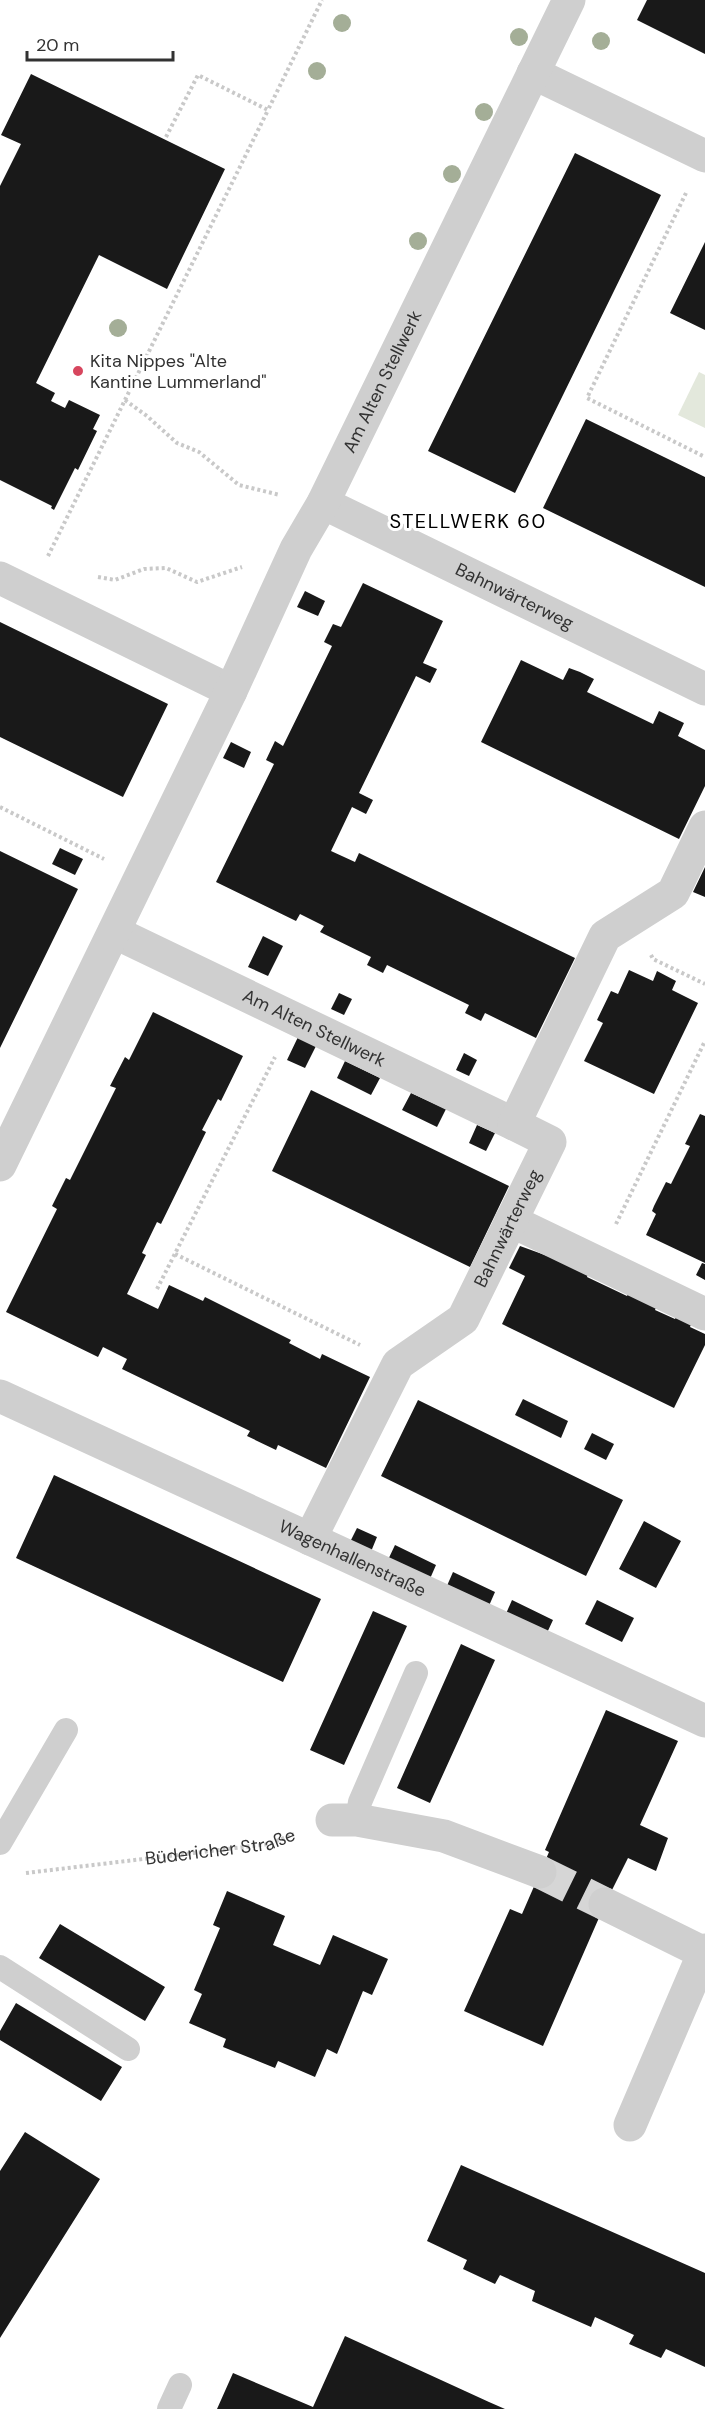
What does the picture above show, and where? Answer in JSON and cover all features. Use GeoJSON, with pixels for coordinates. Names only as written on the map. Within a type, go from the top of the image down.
{"type":"FeatureCollection","features":[{"type":"Feature","properties":{"kind":"street","name":"Am Alten Stellwerk"},"geometry":{"type":"LineString","coordinates":[[0,1165],[231,691],[296,549],[323,503],[569,0]]}},
{"type":"Feature","properties":{"kind":"street"},"geometry":{"type":"LineString","coordinates":[[533,73],[705,155]]}},
{"type":"Feature","properties":{"kind":"street","name":"Bahnwärterweg"},"geometry":{"type":"LineString","coordinates":[[323,503],[705,689]]}},
{"type":"Feature","properties":{"kind":"street"},"geometry":{"type":"LineString","coordinates":[[0,578],[231,691]]}},
{"type":"Feature","properties":{"kind":"street"},"geometry":{"type":"LineString","coordinates":[[514,1124],[605,936],[673,893],[705,827]]}},
{"type":"Feature","properties":{"kind":"street","name":"Am Alten Stellwerk"},"geometry":{"type":"LineString","coordinates":[[114,932],[514,1124]]}},
{"type":"Feature","properties":{"kind":"street","name":"Bahnwärterweg"},"geometry":{"type":"LineString","coordinates":[[310,1539],[398,1364],[463,1318],[550,1142],[514,1124]]}},
{"type":"Feature","properties":{"kind":"street"},"geometry":{"type":"LineString","coordinates":[[511,1221],[705,1314]]}},
{"type":"Feature","properties":{"kind":"street","name":"Wagenhallenstraße"},"geometry":{"type":"LineString","coordinates":[[0,1396],[705,1721]]}},
{"type":"Feature","properties":{"kind":"street"},"geometry":{"type":"LineString","coordinates":[[345,1820],[444,1836],[540,1872]]}},
{"type":"Feature","properties":{"kind":"street"},"geometry":{"type":"LineString","coordinates":[[605,1904],[704,1952],[630,2125]]}},
{"type":"Feature","properties":{"kind":"lane"},"geometry":{"type":"LineString","coordinates":[[345,1820],[360,1802],[416,1673]]}},
{"type":"Feature","properties":{"kind":"lane"},"geometry":{"type":"LineString","coordinates":[[0,1843],[66,1730]]}},
{"type":"Feature","properties":{"kind":"lane"},"geometry":{"type":"LineString","coordinates":[[0,1967],[128,2049]]}},
{"type":"Feature","properties":{"kind":"lane"},"geometry":{"type":"LineString","coordinates":[[169,2409],[180,2385]]}},
{"type":"Feature","properties":{"kind":"path"},"geometry":{"type":"LineString","coordinates":[[30,593],[322,0]]}},
{"type":"Feature","properties":{"kind":"path"},"geometry":{"type":"LineString","coordinates":[[166,137],[198,75],[268,110]]}},
{"type":"Feature","properties":{"kind":"path"},"geometry":{"type":"LineString","coordinates":[[705,155],[587,399],[705,457]]}},
{"type":"Feature","properties":{"kind":"path"},"geometry":{"type":"LineString","coordinates":[[125,400],[177,443],[199,452],[239,485],[323,503]]}},
{"type":"Feature","properties":{"kind":"path"},"geometry":{"type":"LineString","coordinates":[[92,575],[115,580],[144,570],[166,568],[197,582],[243,567]]}},
{"type":"Feature","properties":{"kind":"path"},"geometry":{"type":"LineString","coordinates":[[0,807],[140,877]]}},
{"type":"Feature","properties":{"kind":"path"},"geometry":{"type":"LineString","coordinates":[[631,919],[653,959],[705,984]]}},
{"type":"Feature","properties":{"kind":"path"},"geometry":{"type":"LineString","coordinates":[[157,1289],[295,1019]]}},
{"type":"Feature","properties":{"kind":"path"},"geometry":{"type":"LineString","coordinates":[[597,1262],[705,1041]]}},
{"type":"Feature","properties":{"kind":"path"},"geometry":{"type":"LineString","coordinates":[[175,1254],[398,1364]]}},
{"type":"Feature","properties":{"kind":"path","name":"Büdericher Straße"},"geometry":{"type":"LineString","coordinates":[[15,1874],[269,1844],[345,1820]]}},
{"type":"Feature","properties":{"kind":"shaded area"},"geometry":{"type":"Polygon","coordinates":[[[699,372],[705,375],[705,428],[678,415],[699,372]]]}},
{"type":"Feature","properties":{"kind":"building"},"geometry":{"type":"Polygon","coordinates":[[[647,0],[705,0],[705,54],[637,20],[647,0]]]}},
{"type":"Feature","properties":{"kind":"building","name":"Kita Nippes \"Alte Kantine Lummerland\""},"geometry":{"type":"Polygon","coordinates":[[[31,74],[225,169],[167,289],[99,255],[36,383],[55,393],[51,401],[65,408],[69,400],[100,415],[93,429],[97,431],[78,470],[75,468],[54,510],[52,506],[0,480],[0,186],[21,144],[1,135],[31,74]]]}},
{"type":"Feature","properties":{"kind":"building"},"geometry":{"type":"Polygon","coordinates":[[[575,153],[661,195],[515,493],[428,451],[575,153]]]}},
{"type":"Feature","properties":{"kind":"building"},"geometry":{"type":"Polygon","coordinates":[[[705,242],[705,330],[670,313],[705,242]]]}},
{"type":"Feature","properties":{"kind":"building"},"geometry":{"type":"Polygon","coordinates":[[[586,419],[705,477],[705,587],[543,508],[586,419]]]}},
{"type":"Feature","properties":{"kind":"building"},"geometry":{"type":"Polygon","coordinates":[[[363,583],[443,621],[423,663],[437,669],[430,683],[416,676],[359,793],[373,800],[366,814],[352,807],[331,851],[355,862],[359,853],[575,958],[536,1038],[485,1013],[481,1021],[465,1013],[469,1005],[387,965],[383,973],[367,965],[371,957],[320,932],[324,926],[300,914],[296,921],[216,882],[274,764],[266,760],[275,741],[283,746],[332,646],[324,642],[333,624],[341,627],[363,583]]]}},
{"type":"Feature","properties":{"kind":"building"},"geometry":{"type":"Polygon","coordinates":[[[305,591],[325,601],[318,616],[297,607],[305,591]]]}},
{"type":"Feature","properties":{"kind":"building"},"geometry":{"type":"Polygon","coordinates":[[[0,622],[168,704],[123,797],[0,737],[0,622]]]}},
{"type":"Feature","properties":{"kind":"building"},"geometry":{"type":"Polygon","coordinates":[[[521,660],[563,680],[569,668],[580,672],[594,679],[587,692],[653,724],[659,711],[684,723],[678,736],[705,750],[705,786],[679,839],[481,742],[521,660]]]}},
{"type":"Feature","properties":{"kind":"building"},"geometry":{"type":"Polygon","coordinates":[[[231,742],[251,752],[244,768],[223,758],[231,742]]]}},
{"type":"Feature","properties":{"kind":"building"},"geometry":{"type":"Polygon","coordinates":[[[60,848],[83,859],[75,875],[52,864],[60,848]]]}},
{"type":"Feature","properties":{"kind":"building"},"geometry":{"type":"Polygon","coordinates":[[[0,851],[78,889],[0,1048],[0,851]]]}},
{"type":"Feature","properties":{"kind":"building"},"geometry":{"type":"Polygon","coordinates":[[[705,867],[705,897],[693,892],[705,867]]]}},
{"type":"Feature","properties":{"kind":"building"},"geometry":{"type":"Polygon","coordinates":[[[263,936],[283,946],[268,976],[248,967],[263,936]]]}},
{"type":"Feature","properties":{"kind":"building"},"geometry":{"type":"Polygon","coordinates":[[[629,970],[653,981],[657,971],[676,981],[672,990],[698,1003],[654,1094],[584,1061],[603,1023],[597,1020],[611,991],[618,994],[629,970]]]}},
{"type":"Feature","properties":{"kind":"building"},"geometry":{"type":"Polygon","coordinates":[[[339,993],[352,999],[344,1015],[331,1009],[339,993]]]}},
{"type":"Feature","properties":{"kind":"building"},"geometry":{"type":"Polygon","coordinates":[[[153,1012],[243,1056],[221,1101],[218,1099],[202,1130],[206,1132],[161,1224],[157,1222],[142,1253],[146,1255],[127,1294],[158,1309],[169,1285],[203,1301],[205,1297],[291,1340],[289,1343],[320,1359],[322,1354],[370,1377],[326,1468],[278,1445],[276,1450],[247,1436],[250,1431],[122,1369],[127,1359],[103,1347],[98,1357],[6,1312],[57,1209],[52,1206],[66,1178],[70,1180],[116,1088],[110,1086],[125,1057],[129,1060],[153,1012]]]}},
{"type":"Feature","properties":{"kind":"building"},"geometry":{"type":"Polygon","coordinates":[[[298,1037],[316,1046],[305,1068],[287,1060],[298,1037]]]}},
{"type":"Feature","properties":{"kind":"building"},"geometry":{"type":"Polygon","coordinates":[[[464,1053],[477,1060],[469,1076],[456,1070],[464,1053]]]}},
{"type":"Feature","properties":{"kind":"building"},"geometry":{"type":"Polygon","coordinates":[[[345,1061],[380,1078],[371,1095],[337,1078],[345,1061]]]}},
{"type":"Feature","properties":{"kind":"building"},"geometry":{"type":"Polygon","coordinates":[[[311,1090],[509,1186],[470,1267],[272,1171],[311,1090]]]}},
{"type":"Feature","properties":{"kind":"building"},"geometry":{"type":"Polygon","coordinates":[[[411,1093],[446,1109],[437,1127],[402,1110],[411,1093]]]}},
{"type":"Feature","properties":{"kind":"building"},"geometry":{"type":"Polygon","coordinates":[[[700,1114],[705,1116],[705,1263],[646,1235],[656,1214],[652,1211],[654,1206],[666,1182],[671,1184],[690,1146],[685,1144],[700,1114]]]}},
{"type":"Feature","properties":{"kind":"building"},"geometry":{"type":"Polygon","coordinates":[[[477,1125],[495,1133],[486,1151],[469,1143],[477,1125]]]}},
{"type":"Feature","properties":{"kind":"building"},"geometry":{"type":"Polygon","coordinates":[[[520,1246],[589,1271],[587,1277],[627,1296],[629,1292],[657,1305],[655,1310],[675,1319],[677,1315],[692,1322],[690,1327],[705,1334],[705,1345],[674,1408],[502,1324],[525,1276],[509,1268],[520,1246]]]}},
{"type":"Feature","properties":{"kind":"building"},"geometry":{"type":"Polygon","coordinates":[[[702,1263],[705,1264],[705,1280],[696,1275],[702,1263]]]}},
{"type":"Feature","properties":{"kind":"building"},"geometry":{"type":"Polygon","coordinates":[[[523,1399],[568,1421],[561,1438],[515,1415],[523,1399]]]}},
{"type":"Feature","properties":{"kind":"building"},"geometry":{"type":"Polygon","coordinates":[[[418,1400],[623,1500],[586,1576],[381,1476],[418,1400]]]}},
{"type":"Feature","properties":{"kind":"building"},"geometry":{"type":"Polygon","coordinates":[[[592,1433],[614,1444],[606,1460],[584,1449],[592,1433]]]}},
{"type":"Feature","properties":{"kind":"building"},"geometry":{"type":"Polygon","coordinates":[[[54,1475],[321,1599],[283,1682],[16,1558],[54,1475]]]}},
{"type":"Feature","properties":{"kind":"building"},"geometry":{"type":"Polygon","coordinates":[[[644,1521],[681,1541],[656,1588],[619,1569],[644,1521]]]}},
{"type":"Feature","properties":{"kind":"building"},"geometry":{"type":"Polygon","coordinates":[[[357,1528],[377,1537],[370,1554],[349,1544],[357,1528]]]}},
{"type":"Feature","properties":{"kind":"building"},"geometry":{"type":"Polygon","coordinates":[[[395,1545],[436,1565],[429,1581],[387,1562],[395,1545]]]}},
{"type":"Feature","properties":{"kind":"building"},"geometry":{"type":"Polygon","coordinates":[[[453,1572],[495,1592],[488,1608],[446,1588],[453,1572]]]}},
{"type":"Feature","properties":{"kind":"building"},"geometry":{"type":"Polygon","coordinates":[[[512,1600],[553,1620],[546,1635],[505,1616],[512,1600]]]}},
{"type":"Feature","properties":{"kind":"building"},"geometry":{"type":"Polygon","coordinates":[[[597,1600],[634,1618],[622,1642],[585,1624],[597,1600]]]}},
{"type":"Feature","properties":{"kind":"building"},"geometry":{"type":"Polygon","coordinates":[[[373,1611],[407,1626],[344,1765],[310,1750],[373,1611]]]}},
{"type":"Feature","properties":{"kind":"building"},"geometry":{"type":"Polygon","coordinates":[[[461,1644],[495,1660],[430,1803],[397,1788],[461,1644]]]}},
{"type":"Feature","properties":{"kind":"building"},"geometry":{"type":"Polygon","coordinates":[[[606,1710],[678,1741],[640,1825],[668,1838],[656,1871],[628,1858],[605,1904],[543,2046],[464,2011],[510,1909],[522,1914],[549,1852],[545,1850],[606,1710]]]}},
{"type":"Feature","properties":{"kind":"building"},"geometry":{"type":"Polygon","coordinates":[[[227,1891],[285,1916],[273,1945],[320,1965],[333,1935],[388,1959],[372,1995],[363,1991],[337,2054],[327,2049],[315,2077],[278,2061],[275,2068],[223,2047],[226,2039],[189,2023],[202,1994],[194,1990],[220,1928],[213,1925],[227,1891]]]}},
{"type":"Feature","properties":{"kind":"building"},"geometry":{"type":"Polygon","coordinates":[[[60,1924],[165,1987],[145,2021],[39,1958],[60,1924]]]}},
{"type":"Feature","properties":{"kind":"building"},"geometry":{"type":"Polygon","coordinates":[[[16,2003],[122,2067],[101,2101],[0,2040],[0,2031],[16,2003]]]}},
{"type":"Feature","properties":{"kind":"building"},"geometry":{"type":"Polygon","coordinates":[[[25,2132],[100,2179],[0,2338],[0,2171],[25,2132]]]}},
{"type":"Feature","properties":{"kind":"building"},"geometry":{"type":"Polygon","coordinates":[[[461,2165],[705,2273],[705,2367],[666,2349],[661,2358],[629,2344],[634,2335],[595,2317],[591,2327],[532,2301],[535,2291],[500,2275],[495,2284],[463,2269],[467,2260],[427,2241],[461,2165]]]}},
{"type":"Feature","properties":{"kind":"building"},"geometry":{"type":"Polygon","coordinates":[[[345,2336],[505,2409],[217,2409],[233,2373],[313,2407],[345,2336]]]}},
{"type":"Feature","properties":{"kind":"tunnel"},"geometry":{"type":"LineString","coordinates":[[540,1872],[605,1904]]}},
{"type":"Feature","properties":{"kind":"place","name":"Kita Nippes \"Alte Kantine Lummerland\""},"geometry":{"type":"Point","coordinates":[78,371]}},
{"type":"Feature","properties":{"kind":"district","name":"STELLWERK 60"},"geometry":{"type":"Point","coordinates":[468,521]}}]}
